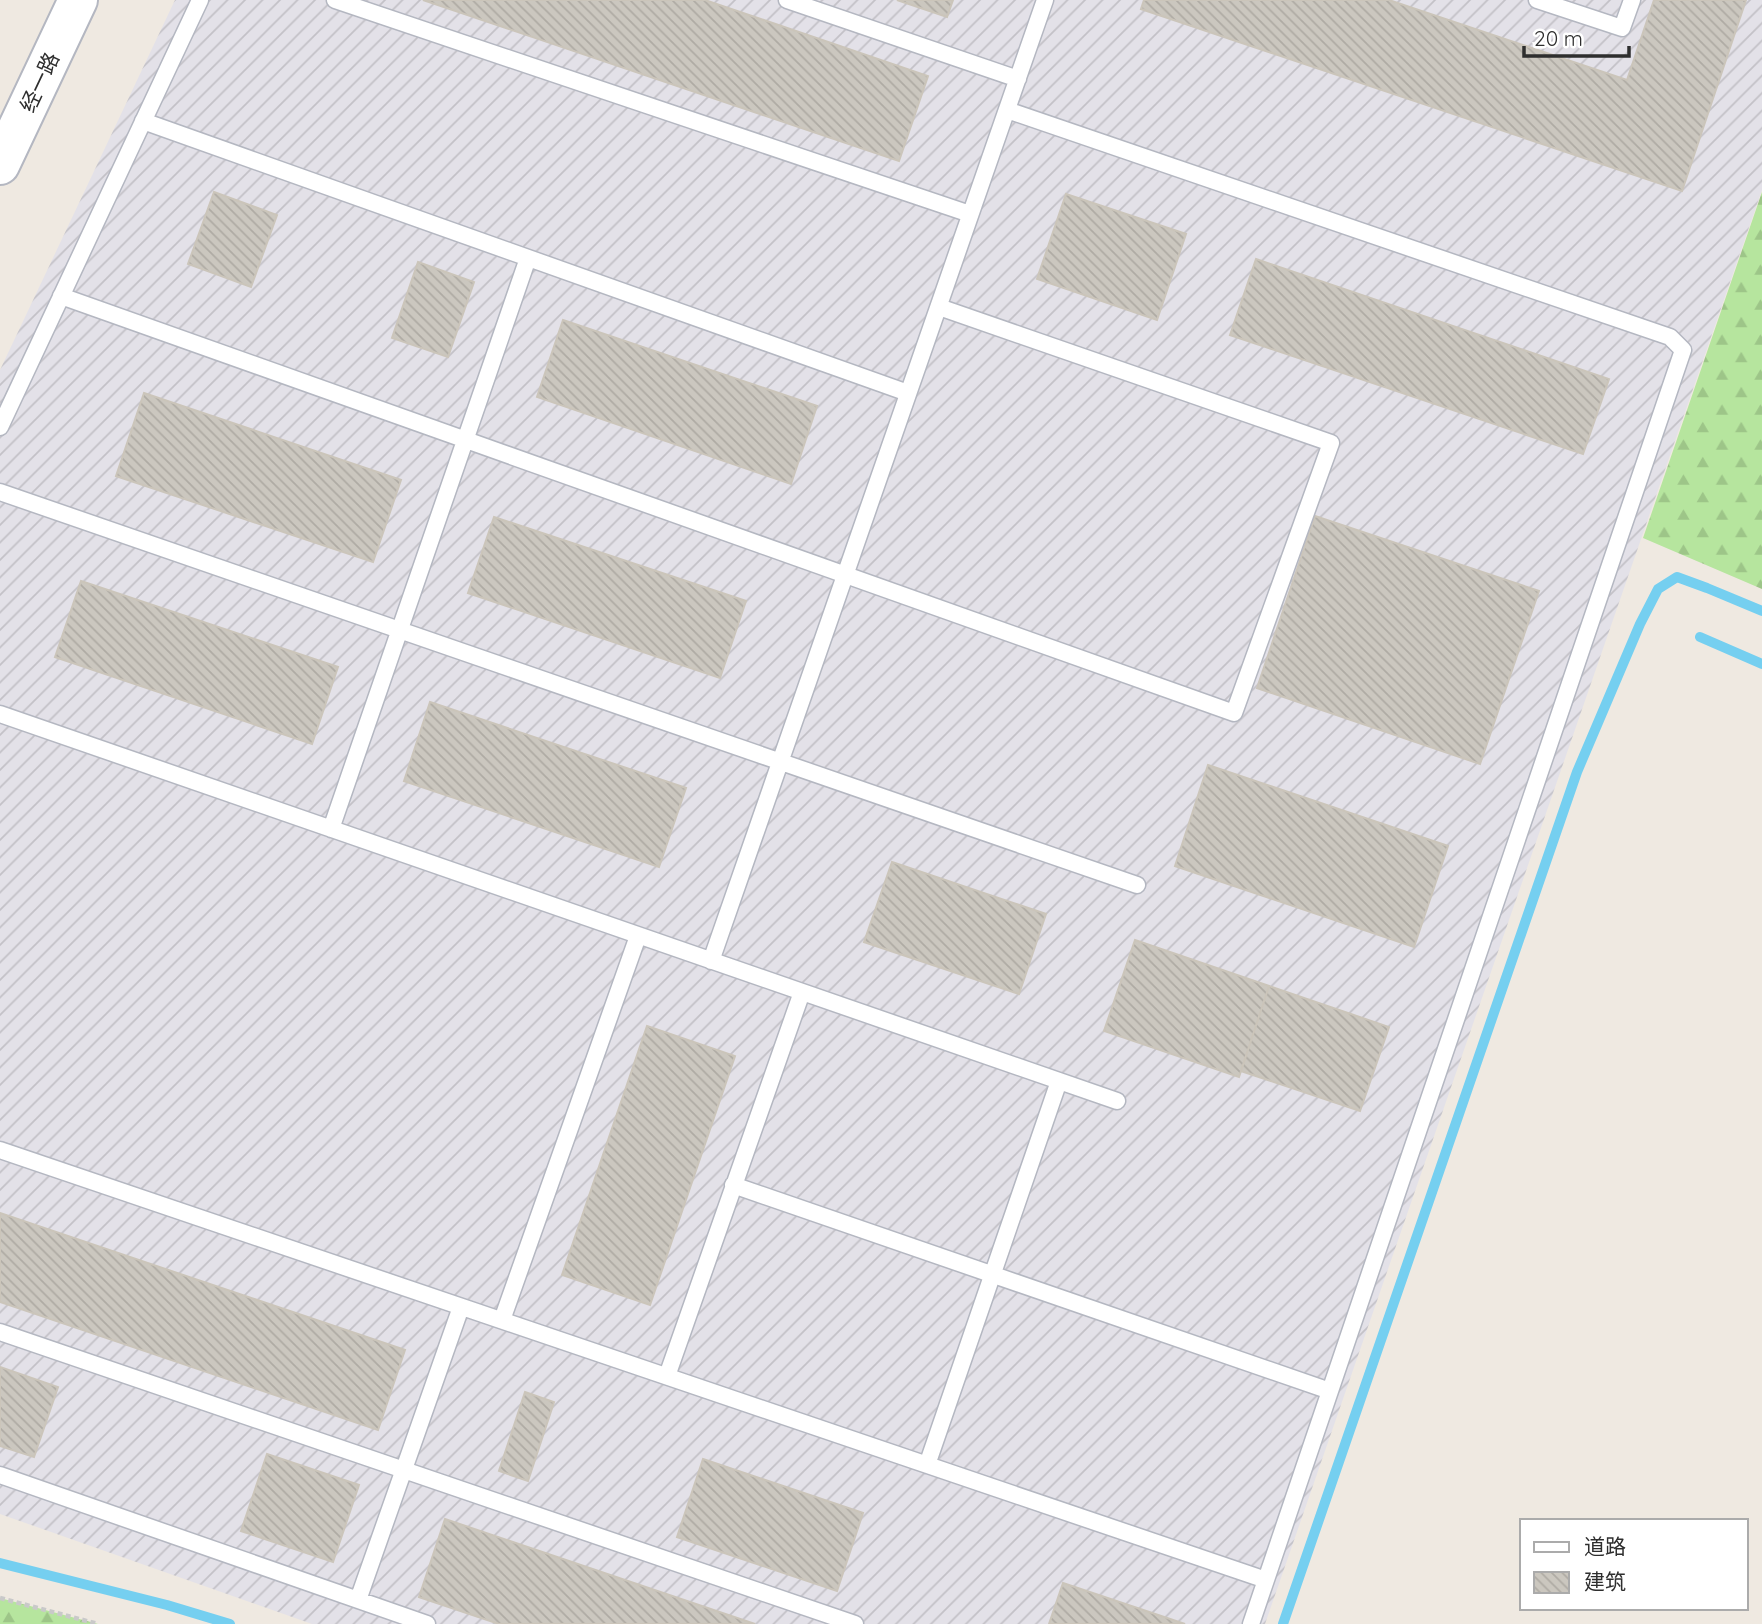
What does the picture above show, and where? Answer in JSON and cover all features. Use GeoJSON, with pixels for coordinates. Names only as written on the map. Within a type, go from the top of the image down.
{"type":"FeatureCollection","features":[{"type":"Feature","properties":{"kind":"street","name":"经一路"},"geometry":{"type":"LineString","coordinates":[[0,165],[78,0]]}},
{"type":"Feature","properties":{"kind":"lane"},"geometry":{"type":"LineString","coordinates":[[0,427],[200,0]]}},
{"type":"Feature","properties":{"kind":"lane"},"geometry":{"type":"LineString","coordinates":[[335,0],[970,214]]}},
{"type":"Feature","properties":{"kind":"lane"},"geometry":{"type":"LineString","coordinates":[[787,0],[1018,79]]}},
{"type":"Feature","properties":{"kind":"lane"},"geometry":{"type":"LineString","coordinates":[[711,961],[1045,0]]}},
{"type":"Feature","properties":{"kind":"lane"},"geometry":{"type":"LineString","coordinates":[[1537,0],[1622,28],[1632,0]]}},
{"type":"Feature","properties":{"kind":"lane"},"geometry":{"type":"LineString","coordinates":[[1007,110],[1670,337],[1683,351],[1251,1624]]}},
{"type":"Feature","properties":{"kind":"lane"},"geometry":{"type":"LineString","coordinates":[[143,121],[908,393]]}},
{"type":"Feature","properties":{"kind":"lane"},"geometry":{"type":"LineString","coordinates":[[331,829],[528,258]]}},
{"type":"Feature","properties":{"kind":"lane"},"geometry":{"type":"LineString","coordinates":[[61,296],[1234,713],[1331,443],[939,307]]}},
{"type":"Feature","properties":{"kind":"lane"},"geometry":{"type":"LineString","coordinates":[[0,492],[1137,885]]}},
{"type":"Feature","properties":{"kind":"lane"},"geometry":{"type":"LineString","coordinates":[[0,714],[1116,1101]]}},
{"type":"Feature","properties":{"kind":"lane"},"geometry":{"type":"LineString","coordinates":[[502,1320],[638,936]]}},
{"type":"Feature","properties":{"kind":"lane"},"geometry":{"type":"LineString","coordinates":[[667,1376],[802,992]]}},
{"type":"Feature","properties":{"kind":"lane"},"geometry":{"type":"LineString","coordinates":[[927,1465],[1059,1081]]}},
{"type":"Feature","properties":{"kind":"lane"},"geometry":{"type":"LineString","coordinates":[[0,1150],[1266,1580]]}},
{"type":"Feature","properties":{"kind":"lane"},"geometry":{"type":"LineString","coordinates":[[733,1185],[1330,1391]]}},
{"type":"Feature","properties":{"kind":"lane"},"geometry":{"type":"LineString","coordinates":[[358,1600],[461,1307]]}},
{"type":"Feature","properties":{"kind":"lane"},"geometry":{"type":"LineString","coordinates":[[0,1332],[855,1624]]}},
{"type":"Feature","properties":{"kind":"lane"},"geometry":{"type":"LineString","coordinates":[[0,1475],[427,1624]]}},
{"type":"Feature","properties":{"kind":"path"},"geometry":{"type":"LineString","coordinates":[[0,1598],[98,1624]]}},
{"type":"Feature","properties":{"kind":"shaded area"},"geometry":{"type":"Polygon","coordinates":[[[175,0],[1762,0],[1762,190],[1265,1624],[312,1624],[0,1514],[0,370],[175,0]]]}},
{"type":"Feature","properties":{"kind":"green space"},"geometry":{"type":"Polygon","coordinates":[[[1762,192],[1762,589],[1643,538],[1762,192]]]}},
{"type":"Feature","properties":{"kind":"green space"},"geometry":{"type":"Polygon","coordinates":[[[0,1598],[98,1624],[0,1624],[0,1598]]]}},
{"type":"Feature","properties":{"kind":"building"},"geometry":{"type":"Polygon","coordinates":[[[423,0],[705,0],[928,76],[899,161],[423,0]]]}},
{"type":"Feature","properties":{"kind":"building"},"geometry":{"type":"Polygon","coordinates":[[[897,0],[953,0],[947,17],[897,0]]]}},
{"type":"Feature","properties":{"kind":"building"},"geometry":{"type":"Polygon","coordinates":[[[1144,0],[1389,0],[1627,80],[1654,0],[1746,0],[1682,191],[1141,9],[1144,0]]]}},
{"type":"Feature","properties":{"kind":"building"},"geometry":{"type":"Polygon","coordinates":[[[214,192],[277,215],[251,287],[188,264],[214,192]]]}},
{"type":"Feature","properties":{"kind":"building"},"geometry":{"type":"Polygon","coordinates":[[[1066,194],[1186,234],[1157,320],[1037,279],[1066,194]]]}},
{"type":"Feature","properties":{"kind":"building"},"geometry":{"type":"Polygon","coordinates":[[[1256,259],[1609,379],[1583,454],[1230,335],[1256,259]]]}},
{"type":"Feature","properties":{"kind":"building"},"geometry":{"type":"Polygon","coordinates":[[[418,262],[474,282],[448,357],[392,338],[418,262]]]}},
{"type":"Feature","properties":{"kind":"building"},"geometry":{"type":"Polygon","coordinates":[[[563,320],[817,406],[791,484],[537,397],[563,320]]]}},
{"type":"Feature","properties":{"kind":"building"},"geometry":{"type":"Polygon","coordinates":[[[144,393],[401,480],[373,562],[116,476],[144,393]]]}},
{"type":"Feature","properties":{"kind":"building"},"geometry":{"type":"Polygon","coordinates":[[[1315,516],[1539,591],[1480,764],[1257,688],[1315,516]]]}},
{"type":"Feature","properties":{"kind":"building"},"geometry":{"type":"Polygon","coordinates":[[[494,517],[746,601],[720,678],[468,593],[494,517]]]}},
{"type":"Feature","properties":{"kind":"building"},"geometry":{"type":"Polygon","coordinates":[[[81,581],[338,667],[312,744],[55,657],[81,581]]]}},
{"type":"Feature","properties":{"kind":"building"},"geometry":{"type":"Polygon","coordinates":[[[430,702],[686,788],[659,867],[404,781],[430,702]]]}},
{"type":"Feature","properties":{"kind":"building"},"geometry":{"type":"Polygon","coordinates":[[[1208,765],[1448,846],[1414,947],[1175,866],[1208,765]]]}},
{"type":"Feature","properties":{"kind":"building"},"geometry":{"type":"Polygon","coordinates":[[[892,862],[1046,914],[1019,994],[864,942],[892,862]]]}},
{"type":"Feature","properties":{"kind":"building"},"geometry":{"type":"Polygon","coordinates":[[[1135,940],[1269,986],[1239,1077],[1104,1031],[1135,940]]]}},
{"type":"Feature","properties":{"kind":"building"},"geometry":{"type":"Polygon","coordinates":[[[1269,986],[1389,1027],[1360,1111],[1241,1071],[1269,986]]]}},
{"type":"Feature","properties":{"kind":"building"},"geometry":{"type":"Polygon","coordinates":[[[647,1026],[735,1056],[650,1305],[562,1275],[647,1026]]]}},
{"type":"Feature","properties":{"kind":"building"},"geometry":{"type":"Polygon","coordinates":[[[0,1213],[405,1350],[378,1430],[0,1302],[0,1213]]]}},
{"type":"Feature","properties":{"kind":"building"},"geometry":{"type":"Polygon","coordinates":[[[0,1367],[58,1387],[34,1457],[0,1446],[0,1367]]]}},
{"type":"Feature","properties":{"kind":"building"},"geometry":{"type":"Polygon","coordinates":[[[525,1392],[554,1402],[528,1481],[499,1471],[525,1392]]]}},
{"type":"Feature","properties":{"kind":"building"},"geometry":{"type":"Polygon","coordinates":[[[267,1454],[359,1485],[333,1562],[241,1531],[267,1454]]]}},
{"type":"Feature","properties":{"kind":"building"},"geometry":{"type":"Polygon","coordinates":[[[703,1459],[863,1513],[837,1591],[677,1537],[703,1459]]]}},
{"type":"Feature","properties":{"kind":"building"},"geometry":{"type":"Polygon","coordinates":[[[445,1519],[755,1624],[499,1624],[419,1597],[445,1519]]]}},
{"type":"Feature","properties":{"kind":"building"},"geometry":{"type":"Polygon","coordinates":[[[1063,1583],[1185,1624],[1049,1624],[1063,1583]]]}},
{"type":"Feature","properties":{"kind":"waterway"},"geometry":{"type":"LineString","coordinates":[[1283,1624],[1577,772],[1640,624],[1658,589],[1677,577],[1762,611]]}},
{"type":"Feature","properties":{"kind":"waterway"},"geometry":{"type":"LineString","coordinates":[[1700,637],[1762,664]]}},
{"type":"Feature","properties":{"kind":"waterway"},"geometry":{"type":"LineString","coordinates":[[0,1563],[167,1605],[230,1624]]}}]}
